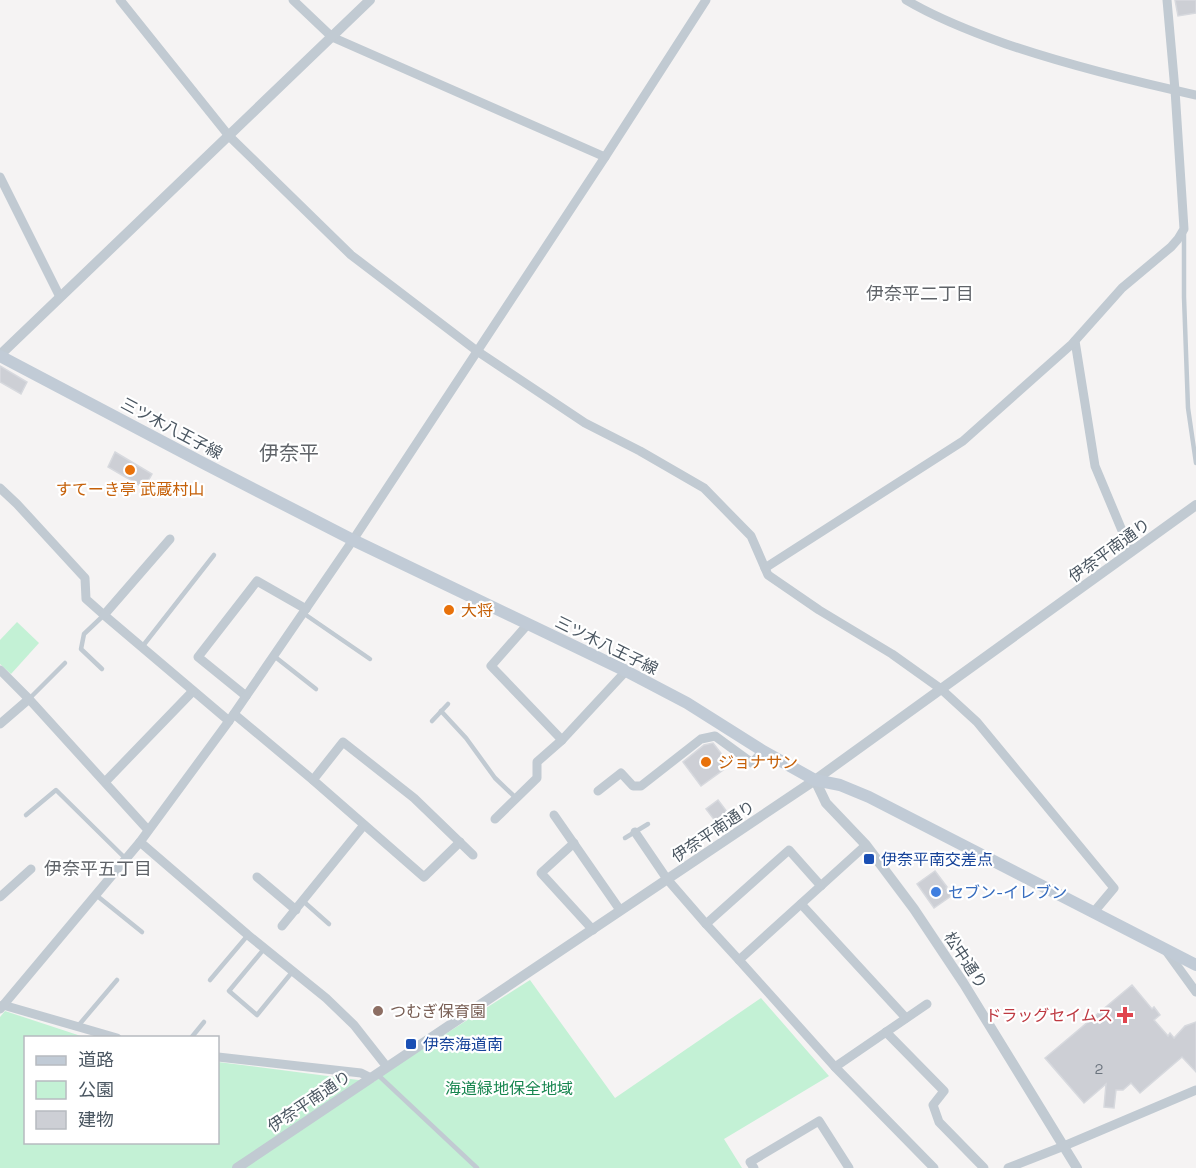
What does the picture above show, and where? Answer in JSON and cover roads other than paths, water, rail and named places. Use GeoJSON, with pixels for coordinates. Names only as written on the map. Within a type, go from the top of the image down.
{"type":"FeatureCollection","features":[{"type":"Feature","properties":{"kind":"main road","name":"三ツ木八王子線"},"geometry":{"type":"LineString","coordinates":[[0,356],[353,540],[626,671],[687,703],[763,751],[815,780],[840,785],[869,797],[1196,965]]}},
{"type":"Feature","properties":{"kind":"street"},"geometry":{"type":"LineString","coordinates":[[120,0],[229,136],[351,255],[477,351],[585,423],[704,488],[751,536],[768,575],[819,610],[892,654],[941,689],[976,722],[1114,888],[1094,913]]}},
{"type":"Feature","properties":{"kind":"street"},"geometry":{"type":"LineString","coordinates":[[293,0],[332,37],[605,157]]}},
{"type":"Feature","properties":{"kind":"street"},"geometry":{"type":"LineString","coordinates":[[0,356],[370,0]]}},
{"type":"Feature","properties":{"kind":"street"},"geometry":{"type":"LineString","coordinates":[[110,1036],[2,1007],[140,842],[274,656],[353,540],[706,0]]}},
{"type":"Feature","properties":{"kind":"street"},"geometry":{"type":"LineString","coordinates":[[906,0],[962,29],[1035,54],[1121,78],[1196,95]]}},
{"type":"Feature","properties":{"kind":"street"},"geometry":{"type":"LineString","coordinates":[[765,568],[963,441],[1075,341],[1122,288],[1179,239],[1184,229],[1167,0]]}},
{"type":"Feature","properties":{"kind":"street"},"geometry":{"type":"LineString","coordinates":[[0,177],[60,297]]}},
{"type":"Feature","properties":{"kind":"street"},"geometry":{"type":"LineString","coordinates":[[1075,341],[1095,466],[1131,552]]}},
{"type":"Feature","properties":{"kind":"street"},"geometry":{"type":"LineString","coordinates":[[0,488],[85,578],[86,599],[194,691],[313,780],[424,878],[460,842]]}},
{"type":"Feature","properties":{"kind":"street","name":"伊奈平南通り"},"geometry":{"type":"LineString","coordinates":[[237,1168],[815,780],[1196,505]]}},
{"type":"Feature","properties":{"kind":"street"},"geometry":{"type":"LineString","coordinates":[[104,615],[170,538]]}},
{"type":"Feature","properties":{"kind":"street"},"geometry":{"type":"LineString","coordinates":[[246,696],[198,657],[257,581],[304,611]]}},
{"type":"Feature","properties":{"kind":"street"},"geometry":{"type":"LineString","coordinates":[[528,624],[491,666],[561,740]]}},
{"type":"Feature","properties":{"kind":"street"},"geometry":{"type":"LineString","coordinates":[[0,670],[106,781],[148,830]]}},
{"type":"Feature","properties":{"kind":"street"},"geometry":{"type":"LineString","coordinates":[[495,819],[537,778],[537,762],[626,671]]}},
{"type":"Feature","properties":{"kind":"street"},"geometry":{"type":"LineString","coordinates":[[106,781],[194,691]]}},
{"type":"Feature","properties":{"kind":"street"},"geometry":{"type":"LineString","coordinates":[[0,724],[29,699]]}},
{"type":"Feature","properties":{"kind":"street"},"geometry":{"type":"LineString","coordinates":[[598,791],[621,773],[633,786],[641,786],[700,739],[715,736],[752,763],[763,751]]}},
{"type":"Feature","properties":{"kind":"street"},"geometry":{"type":"LineString","coordinates":[[313,780],[343,742],[414,798],[473,855]]}},
{"type":"Feature","properties":{"kind":"street","name":"松中通り"},"geometry":{"type":"LineString","coordinates":[[815,780],[826,803],[866,845],[914,909],[964,984],[1077,1168]]}},
{"type":"Feature","properties":{"kind":"street"},"geometry":{"type":"LineString","coordinates":[[554,815],[620,910]]}},
{"type":"Feature","properties":{"kind":"street"},"geometry":{"type":"LineString","coordinates":[[282,926],[364,825]]}},
{"type":"Feature","properties":{"kind":"street"},"geometry":{"type":"LineString","coordinates":[[635,831],[667,879],[705,924],[835,1067],[934,1168]]}},
{"type":"Feature","properties":{"kind":"street"},"geometry":{"type":"LineString","coordinates":[[140,842],[248,935],[326,998],[354,1025],[387,1067]]}},
{"type":"Feature","properties":{"kind":"street"},"geometry":{"type":"LineString","coordinates":[[574,843],[541,873],[593,930]]}},
{"type":"Feature","properties":{"kind":"street"},"geometry":{"type":"LineString","coordinates":[[739,960],[866,845]]}},
{"type":"Feature","properties":{"kind":"street"},"geometry":{"type":"LineString","coordinates":[[705,924],[789,850],[820,886]]}},
{"type":"Feature","properties":{"kind":"street"},"geometry":{"type":"LineString","coordinates":[[0,897],[30,869]]}},
{"type":"Feature","properties":{"kind":"street"},"geometry":{"type":"LineString","coordinates":[[257,877],[296,910]]}},
{"type":"Feature","properties":{"kind":"street"},"geometry":{"type":"LineString","coordinates":[[801,904],[906,1018]]}},
{"type":"Feature","properties":{"kind":"street"},"geometry":{"type":"LineString","coordinates":[[1166,950],[1196,992]]}},
{"type":"Feature","properties":{"kind":"street"},"geometry":{"type":"LineString","coordinates":[[835,1067],[927,1004]]}},
{"type":"Feature","properties":{"kind":"street"},"geometry":{"type":"LineString","coordinates":[[885,1032],[944,1091],[933,1105],[939,1122],[984,1168]]}},
{"type":"Feature","properties":{"kind":"street"},"geometry":{"type":"LineString","coordinates":[[219,1057],[374,1076]]}},
{"type":"Feature","properties":{"kind":"street"},"geometry":{"type":"LineString","coordinates":[[1008,1168],[1196,1090]]}},
{"type":"Feature","properties":{"kind":"street"},"geometry":{"type":"LineString","coordinates":[[754,1168],[750,1162],[819,1121],[849,1168]]}},
{"type":"Feature","properties":{"kind":"lane"},"geometry":{"type":"LineString","coordinates":[[1184,229],[1188,408],[1196,463]]}},
{"type":"Feature","properties":{"kind":"lane"},"geometry":{"type":"LineString","coordinates":[[142,648],[214,555]]}},
{"type":"Feature","properties":{"kind":"lane"},"geometry":{"type":"LineString","coordinates":[[304,611],[370,659]]}},
{"type":"Feature","properties":{"kind":"lane"},"geometry":{"type":"LineString","coordinates":[[102,669],[81,649],[84,634],[104,615]]}},
{"type":"Feature","properties":{"kind":"lane"},"geometry":{"type":"LineString","coordinates":[[274,656],[316,689]]}},
{"type":"Feature","properties":{"kind":"lane"},"geometry":{"type":"LineString","coordinates":[[29,699],[65,663]]}},
{"type":"Feature","properties":{"kind":"lane"},"geometry":{"type":"LineString","coordinates":[[432,721],[448,704]]}},
{"type":"Feature","properties":{"kind":"lane"},"geometry":{"type":"LineString","coordinates":[[441,711],[466,738],[495,778],[516,798]]}},
{"type":"Feature","properties":{"kind":"lane"},"geometry":{"type":"LineString","coordinates":[[26,815],[56,790],[126,859]]}},
{"type":"Feature","properties":{"kind":"lane"},"geometry":{"type":"LineString","coordinates":[[626,838],[648,824]]}},
{"type":"Feature","properties":{"kind":"lane"},"geometry":{"type":"LineString","coordinates":[[96,895],[142,932]]}},
{"type":"Feature","properties":{"kind":"lane"},"geometry":{"type":"LineString","coordinates":[[303,901],[329,924]]}},
{"type":"Feature","properties":{"kind":"lane"},"geometry":{"type":"LineString","coordinates":[[210,980],[248,935]]}},
{"type":"Feature","properties":{"kind":"lane"},"geometry":{"type":"LineString","coordinates":[[265,948],[229,992],[257,1016],[293,971]]}},
{"type":"Feature","properties":{"kind":"lane"},"geometry":{"type":"LineString","coordinates":[[78,1026],[117,980]]}},
{"type":"Feature","properties":{"kind":"lane"},"geometry":{"type":"LineString","coordinates":[[193,1036],[204,1022]]}},
{"type":"Feature","properties":{"kind":"lane"},"geometry":{"type":"LineString","coordinates":[[374,1076],[477,1168]]}},
{"type":"Feature","properties":{"kind":"place","name":"すてーき亭 武蔵村山"},"geometry":{"type":"Point","coordinates":[130,470]}},
{"type":"Feature","properties":{"kind":"place","name":"大将"},"geometry":{"type":"Point","coordinates":[449,610]}},
{"type":"Feature","properties":{"kind":"place","name":"ジョナサン"},"geometry":{"type":"Point","coordinates":[706,762]}},
{"type":"Feature","properties":{"kind":"place","name":"伊奈平南交差点"},"geometry":{"type":"Point","coordinates":[869,859]}},
{"type":"Feature","properties":{"kind":"place","name":"セブン-イレブン"},"geometry":{"type":"Point","coordinates":[936,892]}},
{"type":"Feature","properties":{"kind":"place","name":"つむぎ保育園"},"geometry":{"type":"Point","coordinates":[378,1011]}},
{"type":"Feature","properties":{"kind":"place","name":"ドラッグセイムス"},"geometry":{"type":"Point","coordinates":[1125,1015]}},
{"type":"Feature","properties":{"kind":"place","name":"伊奈海道南"},"geometry":{"type":"Point","coordinates":[411,1044]}},
{"type":"Feature","properties":{"kind":"district","name":"伊奈平二丁目"},"geometry":{"type":"Point","coordinates":[920,294]}},
{"type":"Feature","properties":{"kind":"district","name":"伊奈平"},"geometry":{"type":"Point","coordinates":[289,453]}},
{"type":"Feature","properties":{"kind":"district","name":"伊奈平五丁目"},"geometry":{"type":"Point","coordinates":[98,869]}},
{"type":"Feature","properties":{"kind":"park label","name":"海道緑地保全地域"},"geometry":{"type":"Point","coordinates":[509,1088]}}]}
